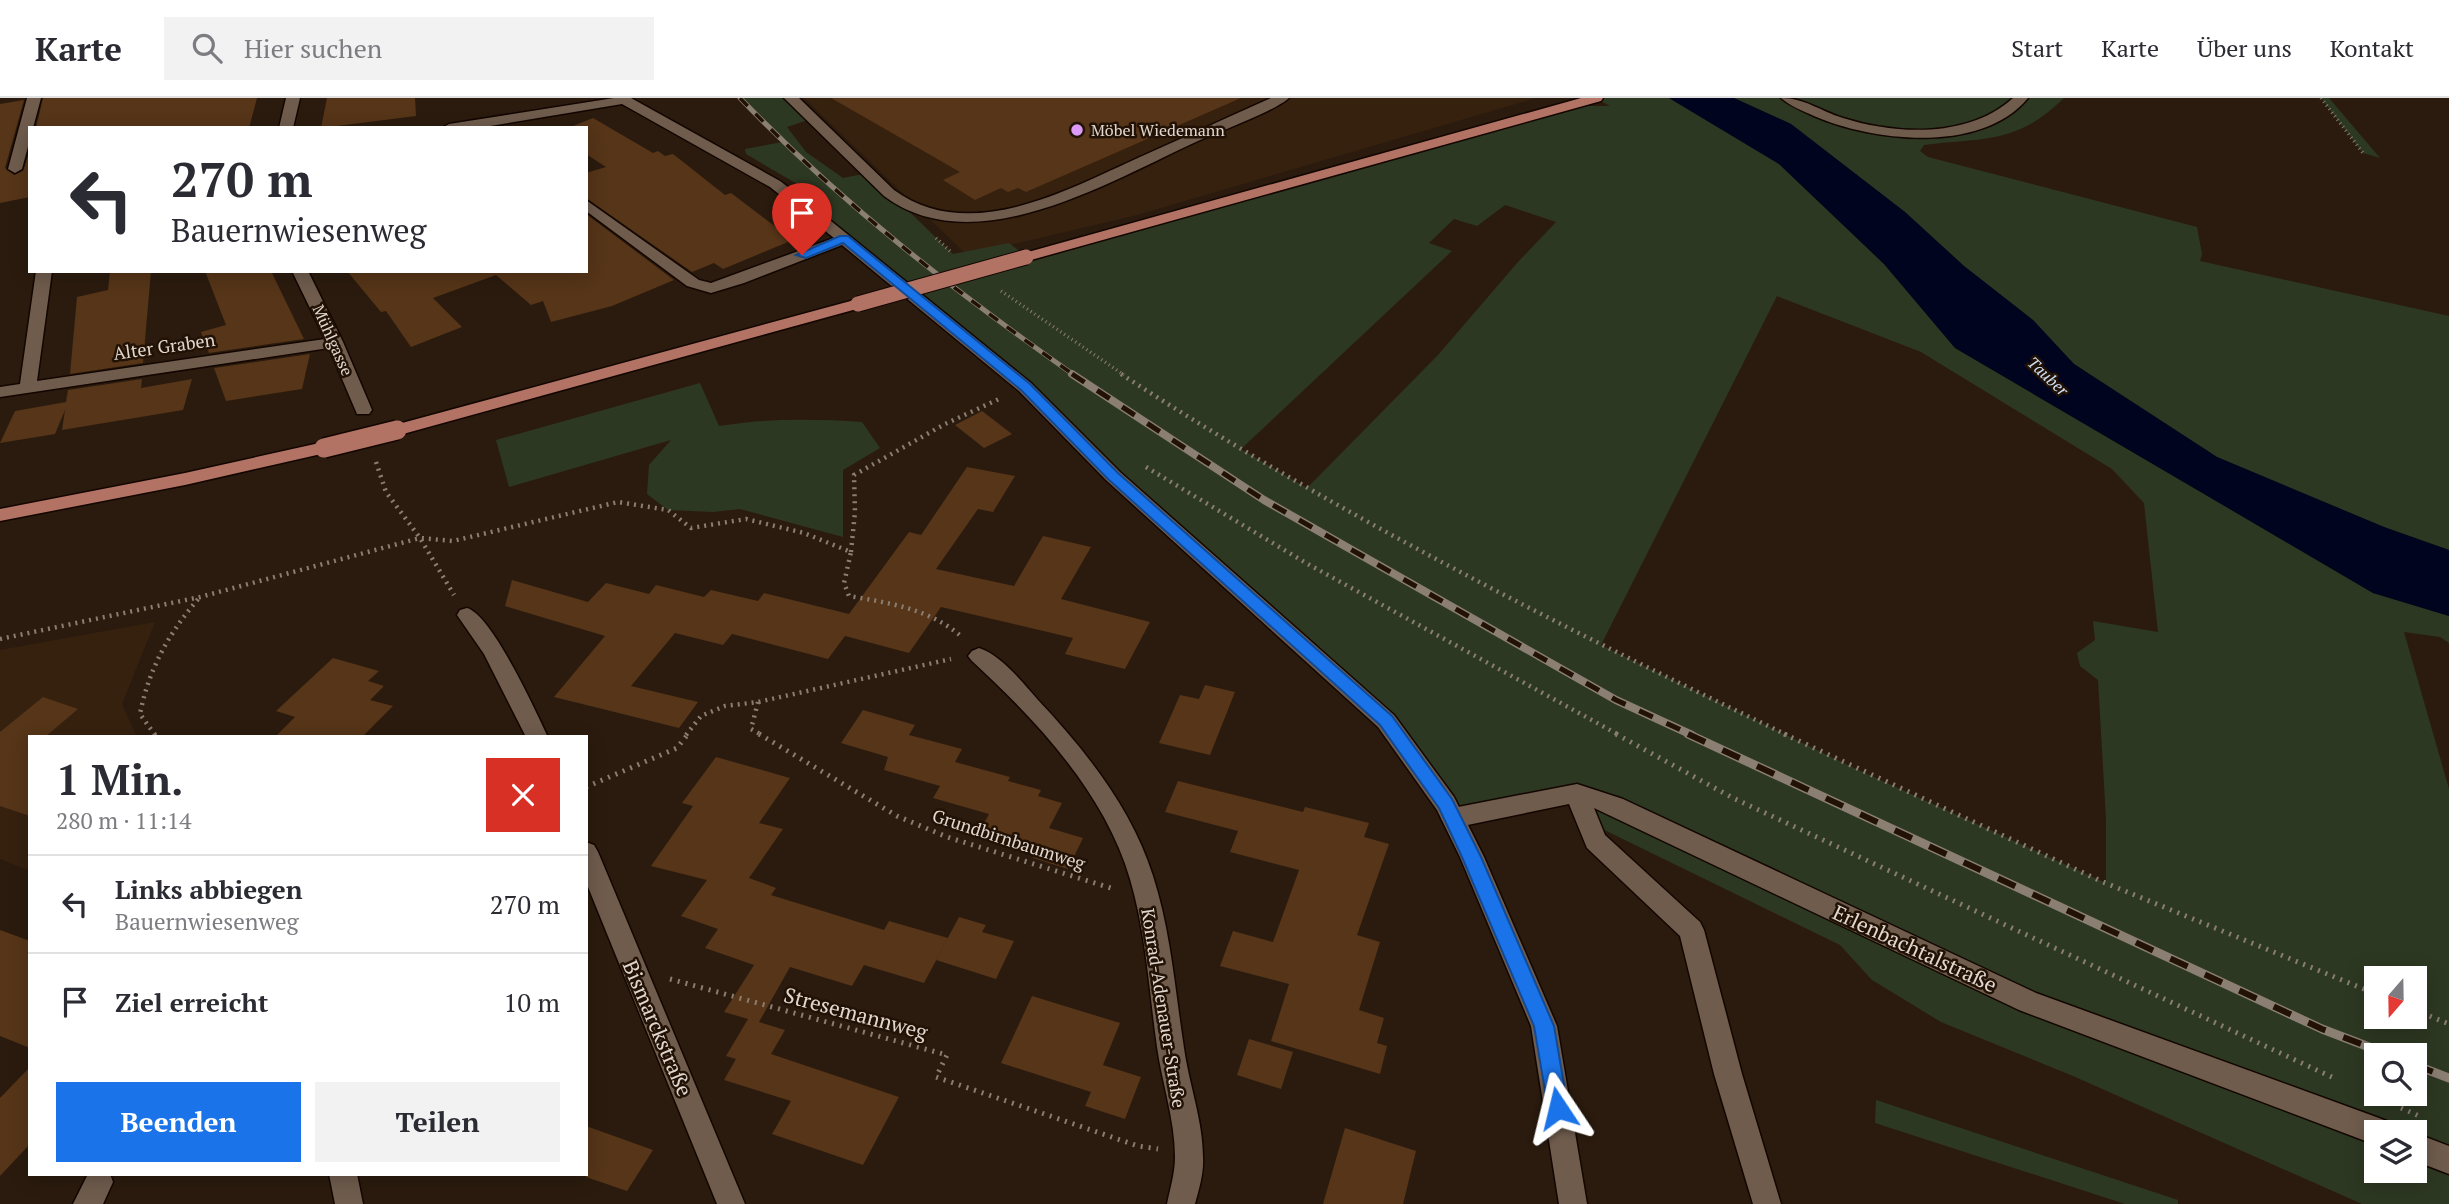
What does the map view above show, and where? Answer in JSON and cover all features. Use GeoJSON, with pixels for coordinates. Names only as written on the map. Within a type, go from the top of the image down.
{"type":"FeatureCollection","features":[{"type":"Feature","properties":{"kind":"main road"},"geometry":{"type":"LineString","coordinates":[[0,515],[186,479],[397,430],[1596,98]]}},
{"type":"Feature","properties":{"kind":"street"},"geometry":{"type":"LineString","coordinates":[[29,126],[34,98]]}},
{"type":"Feature","properties":{"kind":"street"},"geometry":{"type":"LineString","coordinates":[[286,126],[293,98]]}},
{"type":"Feature","properties":{"kind":"street"},"geometry":{"type":"LineString","coordinates":[[791,98],[889,193],[904,204],[943,216],[984,216],[1043,206],[1282,98]]}},
{"type":"Feature","properties":{"kind":"street"},"geometry":{"type":"LineString","coordinates":[[1788,98],[1840,121],[1871,129],[1923,133],[1945,132],[1996,119],[2021,98]]}},
{"type":"Feature","properties":{"kind":"street"},"geometry":{"type":"LineString","coordinates":[[500,125],[621,99],[775,184],[1025,387],[1113,476],[1386,721],[1446,804],[1544,1026],[1573,1204]]}},
{"type":"Feature","properties":{"kind":"street"},"geometry":{"type":"LineString","coordinates":[[0,171],[22,168],[28,133]]}},
{"type":"Feature","properties":{"kind":"street"},"geometry":{"type":"LineString","coordinates":[[588,205],[693,284],[711,288],[844,239]]}},
{"type":"Feature","properties":{"kind":"street"},"geometry":{"type":"LineString","coordinates":[[29,387],[44,273]]}},
{"type":"Feature","properties":{"kind":"street","name":"Mühlgasse"},"geometry":{"type":"LineString","coordinates":[[301,273],[335,342],[363,410]]}},
{"type":"Feature","properties":{"kind":"street","name":"Alter Graben"},"geometry":{"type":"LineString","coordinates":[[0,392],[335,342]]}},
{"type":"Feature","properties":{"kind":"street"},"geometry":{"type":"LineString","coordinates":[[467,615],[493,650],[536,735]]}},
{"type":"Feature","properties":{"kind":"street","name":"Konrad-Adenauer-Straße"},"geometry":{"type":"LineString","coordinates":[[979,656],[1047,725],[1105,802],[1133,852],[1153,923],[1189,1154],[1181,1204]]}},
{"type":"Feature","properties":{"kind":"street"},"geometry":{"type":"LineString","coordinates":[[1453,818],[1577,793],[1595,841],[1690,930],[1728,1074],[1768,1204]]}},
{"type":"Feature","properties":{"kind":"street","name":"Erlenbachtalstraße"},"geometry":{"type":"LineString","coordinates":[[1577,793],[1615,806],[2028,1002],[2258,1084],[2364,1126]]}},
{"type":"Feature","properties":{"kind":"street","name":"Bismarckstraße"},"geometry":{"type":"LineString","coordinates":[[588,857],[731,1204]]}},
{"type":"Feature","properties":{"kind":"street"},"geometry":{"type":"LineString","coordinates":[[2427,1152],[2449,1160]]}},
{"type":"Feature","properties":{"kind":"street"},"geometry":{"type":"LineString","coordinates":[[344,1176],[349,1204]]}},
{"type":"Feature","properties":{"kind":"path"},"geometry":{"type":"LineString","coordinates":[[2320,98],[2363,153]]}},
{"type":"Feature","properties":{"kind":"path"},"geometry":{"type":"LineString","coordinates":[[1003,293],[1252,455],[1470,578],[1601,645],[1852,767],[2106,883],[2364,989]]}},
{"type":"Feature","properties":{"kind":"path"},"geometry":{"type":"LineString","coordinates":[[979,656],[940,617],[893,603],[849,596],[844,583],[851,552],[855,512],[854,475],[945,424],[1025,387]]}},
{"type":"Feature","properties":{"kind":"path"},"geometry":{"type":"LineString","coordinates":[[373,451],[386,492],[420,538],[467,615]]}},
{"type":"Feature","properties":{"kind":"path"},"geometry":{"type":"LineString","coordinates":[[1113,476],[1143,465],[1306,563],[1733,798],[2339,1080]]}},
{"type":"Feature","properties":{"kind":"path"},"geometry":{"type":"LineString","coordinates":[[0,639],[200,597],[420,538],[453,541],[618,502],[667,510],[691,528],[746,519],[804,533],[851,552]]}},
{"type":"Feature","properties":{"kind":"path"},"geometry":{"type":"LineString","coordinates":[[155,735],[140,714],[153,665],[171,631],[200,597]]}},
{"type":"Feature","properties":{"kind":"path"},"geometry":{"type":"LineString","coordinates":[[588,786],[677,748],[701,716],[725,706],[758,702],[932,662],[979,656]]}},
{"type":"Feature","properties":{"kind":"path","name":"Grundbirnbaumweg"},"geometry":{"type":"LineString","coordinates":[[758,702],[751,729],[897,816],[947,837],[1095,881],[1118,891],[1143,888]]}},
{"type":"Feature","properties":{"kind":"path","name":"Stresemannweg"},"geometry":{"type":"LineString","coordinates":[[640,987],[660,977],[836,1026],[894,1038],[947,1055],[936,1077],[945,1081],[1138,1146],[1189,1154]]}},
{"type":"Feature","properties":{"kind":"path"},"geometry":{"type":"LineString","coordinates":[[2427,1015],[2449,1024]]}},
{"type":"Feature","properties":{"kind":"path"},"geometry":{"type":"LineString","coordinates":[[2399,1107],[2422,1117]]}},
{"type":"Feature","properties":{"kind":"shaded area"},"geometry":{"type":"Polygon","coordinates":[[[804,98],[1536,98],[1137,215],[967,255],[804,98]]]}},
{"type":"Feature","properties":{"kind":"shaded area"},"geometry":{"type":"Polygon","coordinates":[[[155,622],[122,704],[136,735],[28,735],[28,870],[0,859],[0,650],[155,622]]]}},
{"type":"Feature","properties":{"kind":"green space"},"geometry":{"type":"Polygon","coordinates":[[[740,98],[791,98],[811,119],[787,127],[806,152],[843,178],[868,173],[953,254],[1009,243],[1027,257],[1568,106],[1610,106],[1595,98],[1669,98],[1779,164],[1884,264],[1955,348],[2373,593],[2449,616],[2449,643],[2440,637],[2404,632],[2449,789],[2449,1204],[2362,1204],[2073,1076],[1941,1022],[1872,980],[1840,945],[1588,822],[1577,793],[1453,818],[1386,721],[1025,387],[810,211],[804,188],[746,154],[745,149],[783,142],[740,98]],[[1505,205],[1477,226],[1454,219],[1429,243],[1452,251],[1241,449],[1307,488],[1438,355],[1556,222],[1505,205]],[[1777,296],[1601,645],[1852,767],[2106,883],[2106,819],[2098,680],[2080,666],[2077,653],[2095,640],[2093,621],[2158,632],[2144,503],[2112,469],[1921,352],[1777,296]]]}},
{"type":"Feature","properties":{"kind":"green space"},"geometry":{"type":"Polygon","coordinates":[[[1734,98],[2064,98],[2047,113],[2015,131],[1982,139],[1924,145],[1920,151],[1928,157],[2197,227],[2202,254],[2200,261],[2449,316],[2449,550],[2384,527],[2217,457],[2074,364],[2033,320],[1964,266],[1905,212],[1791,124],[1734,98]]]}},
{"type":"Feature","properties":{"kind":"green space"},"geometry":{"type":"Polygon","coordinates":[[[2321,98],[2329,98],[2380,158],[2363,153],[2321,98]]]}},
{"type":"Feature","properties":{"kind":"green space"},"geometry":{"type":"Polygon","coordinates":[[[700,383],[719,426],[790,420],[862,422],[880,448],[843,470],[843,537],[740,509],[713,512],[668,510],[647,494],[649,465],[671,440],[509,487],[496,440],[700,383]]]}},
{"type":"Feature","properties":{"kind":"green space"},"geometry":{"type":"Polygon","coordinates":[[[1876,1100],[2178,1200],[2178,1204],[2125,1204],[1875,1123],[1876,1100]]]}},
{"type":"Feature","properties":{"kind":"water","name":"Tauber"},"geometry":{"type":"Polygon","coordinates":[[[1669,98],[1734,98],[1791,124],[1905,212],[1964,266],[2033,320],[2074,364],[2217,457],[2384,527],[2449,550],[2449,616],[2373,593],[1955,348],[1884,264],[1779,164],[1669,98]]]}},
{"type":"Feature","properties":{"kind":"building"},"geometry":{"type":"Polygon","coordinates":[[[43,98],[257,98],[250,126],[36,126],[43,98]]]}},
{"type":"Feature","properties":{"kind":"building"},"geometry":{"type":"Polygon","coordinates":[[[327,98],[415,98],[416,116],[321,126],[327,98]]]}},
{"type":"Feature","properties":{"kind":"building"},"geometry":{"type":"Polygon","coordinates":[[[831,98],[1241,98],[1026,192],[1018,188],[1008,192],[1001,188],[975,200],[943,180],[960,172],[831,98]]]}},
{"type":"Feature","properties":{"kind":"building"},"geometry":{"type":"Polygon","coordinates":[[[24,100],[5,168],[14,175],[23,171],[28,156],[28,197],[0,203],[0,104],[24,100]]]}},
{"type":"Feature","properties":{"kind":"building"},"geometry":{"type":"Polygon","coordinates":[[[593,118],[653,153],[658,151],[665,156],[673,154],[725,195],[731,193],[793,240],[723,269],[714,263],[692,272],[588,199],[588,172],[606,167],[588,155],[588,126],[573,126],[593,118]]]}},
{"type":"Feature","properties":{"kind":"building"},"geometry":{"type":"Polygon","coordinates":[[[588,216],[674,280],[612,306],[551,322],[543,301],[531,305],[496,275],[433,298],[462,327],[411,347],[386,311],[381,312],[349,273],[588,273],[588,216]]]}},
{"type":"Feature","properties":{"kind":"building"},"geometry":{"type":"Polygon","coordinates":[[[110,273],[151,273],[143,363],[70,374],[77,297],[108,290],[110,273]]]}},
{"type":"Feature","properties":{"kind":"building"},"geometry":{"type":"Polygon","coordinates":[[[206,273],[272,273],[304,339],[209,353],[201,332],[226,325],[206,273]]]}},
{"type":"Feature","properties":{"kind":"building"},"geometry":{"type":"Polygon","coordinates":[[[310,354],[302,389],[226,401],[214,368],[310,354]]]}},
{"type":"Feature","properties":{"kind":"building"},"geometry":{"type":"Polygon","coordinates":[[[142,379],[141,388],[192,379],[183,410],[62,430],[65,410],[55,434],[0,443],[15,411],[66,402],[68,390],[142,379]]]}},
{"type":"Feature","properties":{"kind":"building"},"geometry":{"type":"Polygon","coordinates":[[[982,411],[1012,434],[984,448],[955,425],[982,411]]]}},
{"type":"Feature","properties":{"kind":"building"},"geometry":{"type":"Polygon","coordinates":[[[967,467],[1015,476],[993,512],[978,509],[936,569],[1014,586],[1043,536],[1091,547],[1061,599],[1150,622],[1125,669],[1065,654],[1073,638],[941,607],[909,653],[845,636],[828,659],[732,634],[723,645],[675,633],[631,686],[698,702],[679,728],[554,697],[605,636],[505,606],[512,580],[588,602],[606,583],[649,594],[656,585],[704,597],[711,590],[758,601],[764,593],[849,614],[909,532],[921,535],[967,467]]]}},
{"type":"Feature","properties":{"kind":"building"},"geometry":{"type":"Polygon","coordinates":[[[333,658],[379,671],[368,681],[384,686],[370,700],[393,706],[364,735],[277,735],[295,717],[276,711],[333,658]]]}},
{"type":"Feature","properties":{"kind":"building"},"geometry":{"type":"Polygon","coordinates":[[[1205,685],[1235,692],[1210,755],[1159,743],[1180,695],[1199,699],[1205,685]]]}},
{"type":"Feature","properties":{"kind":"building"},"geometry":{"type":"Polygon","coordinates":[[[43,697],[78,709],[47,735],[28,735],[28,815],[0,806],[0,732],[43,697]]]}},
{"type":"Feature","properties":{"kind":"building"},"geometry":{"type":"Polygon","coordinates":[[[863,710],[915,725],[909,735],[962,749],[955,762],[1010,777],[1008,781],[1041,790],[1038,796],[1062,803],[1049,828],[1083,838],[1068,869],[1033,858],[1038,848],[980,831],[989,814],[933,798],[940,786],[884,770],[888,757],[841,743],[863,710]]]}},
{"type":"Feature","properties":{"kind":"building"},"geometry":{"type":"Polygon","coordinates":[[[716,757],[790,778],[759,823],[783,829],[749,878],[776,888],[771,895],[884,930],[889,921],[948,938],[924,983],[864,965],[852,986],[790,967],[759,1022],[785,1030],[771,1054],[899,1097],[863,1165],[772,1134],[791,1101],[724,1080],[736,1059],[726,1056],[748,1019],[724,1012],[754,965],[705,948],[718,929],[681,916],[707,880],[651,866],[693,806],[682,803],[716,757]]]}},
{"type":"Feature","properties":{"kind":"building"},"geometry":{"type":"Polygon","coordinates":[[[1178,781],[1303,812],[1305,807],[1369,823],[1364,837],[1389,844],[1357,935],[1380,942],[1359,1010],[1384,1018],[1377,1043],[1387,1046],[1380,1074],[1271,1041],[1289,984],[1220,966],[1233,931],[1273,942],[1299,870],[1230,852],[1238,831],[1165,812],[1178,781]]]}},
{"type":"Feature","properties":{"kind":"building"},"geometry":{"type":"Polygon","coordinates":[[[959,917],[986,925],[982,932],[1014,941],[996,979],[936,960],[959,917]]]}},
{"type":"Feature","properties":{"kind":"building"},"geometry":{"type":"Polygon","coordinates":[[[0,930],[28,940],[28,1047],[0,1036],[0,930]]]}},
{"type":"Feature","properties":{"kind":"building"},"geometry":{"type":"Polygon","coordinates":[[[1032,996],[1120,1023],[1103,1065],[1141,1077],[1125,1119],[1085,1106],[1091,1092],[1001,1063],[1032,996]]]}},
{"type":"Feature","properties":{"kind":"building"},"geometry":{"type":"Polygon","coordinates":[[[1249,1039],[1293,1052],[1281,1089],[1237,1075],[1249,1039]]]}},
{"type":"Feature","properties":{"kind":"building"},"geometry":{"type":"Polygon","coordinates":[[[28,1069],[28,1146],[0,1176],[0,1098],[28,1069]]]}},
{"type":"Feature","properties":{"kind":"building"},"geometry":{"type":"Polygon","coordinates":[[[588,1127],[653,1150],[627,1191],[586,1177],[588,1127]]]}},
{"type":"Feature","properties":{"kind":"building"},"geometry":{"type":"Polygon","coordinates":[[[1345,1128],[1416,1151],[1403,1204],[1323,1204],[1345,1128]]]}},
{"type":"Feature","properties":{"kind":"railway"},"geometry":{"type":"LineString","coordinates":[[740,98],[819,174],[900,245],[1074,375]]}},
{"type":"Feature","properties":{"kind":"railway"},"geometry":{"type":"LineString","coordinates":[[1072,374],[1264,500],[1616,700],[1692,735]]}},
{"type":"Feature","properties":{"kind":"railway"},"geometry":{"type":"LineString","coordinates":[[1688,734],[2322,1029],[2364,1045]]}},
{"type":"Feature","properties":{"kind":"railway"},"geometry":{"type":"LineString","coordinates":[[2427,1070],[2449,1078]]}},
{"type":"Feature","properties":{"kind":"place","name":"Möbel Wiedemann"},"geometry":{"type":"Point","coordinates":[1077,130]}},
{"type":"Feature","properties":{"kind":"route"},"geometry":{"type":"LineString","coordinates":[[802,255],[844,239],[1025,387],[1113,476],[1386,721],[1446,804],[1472,857],[1544,1026],[1558,1108]]}}]}
